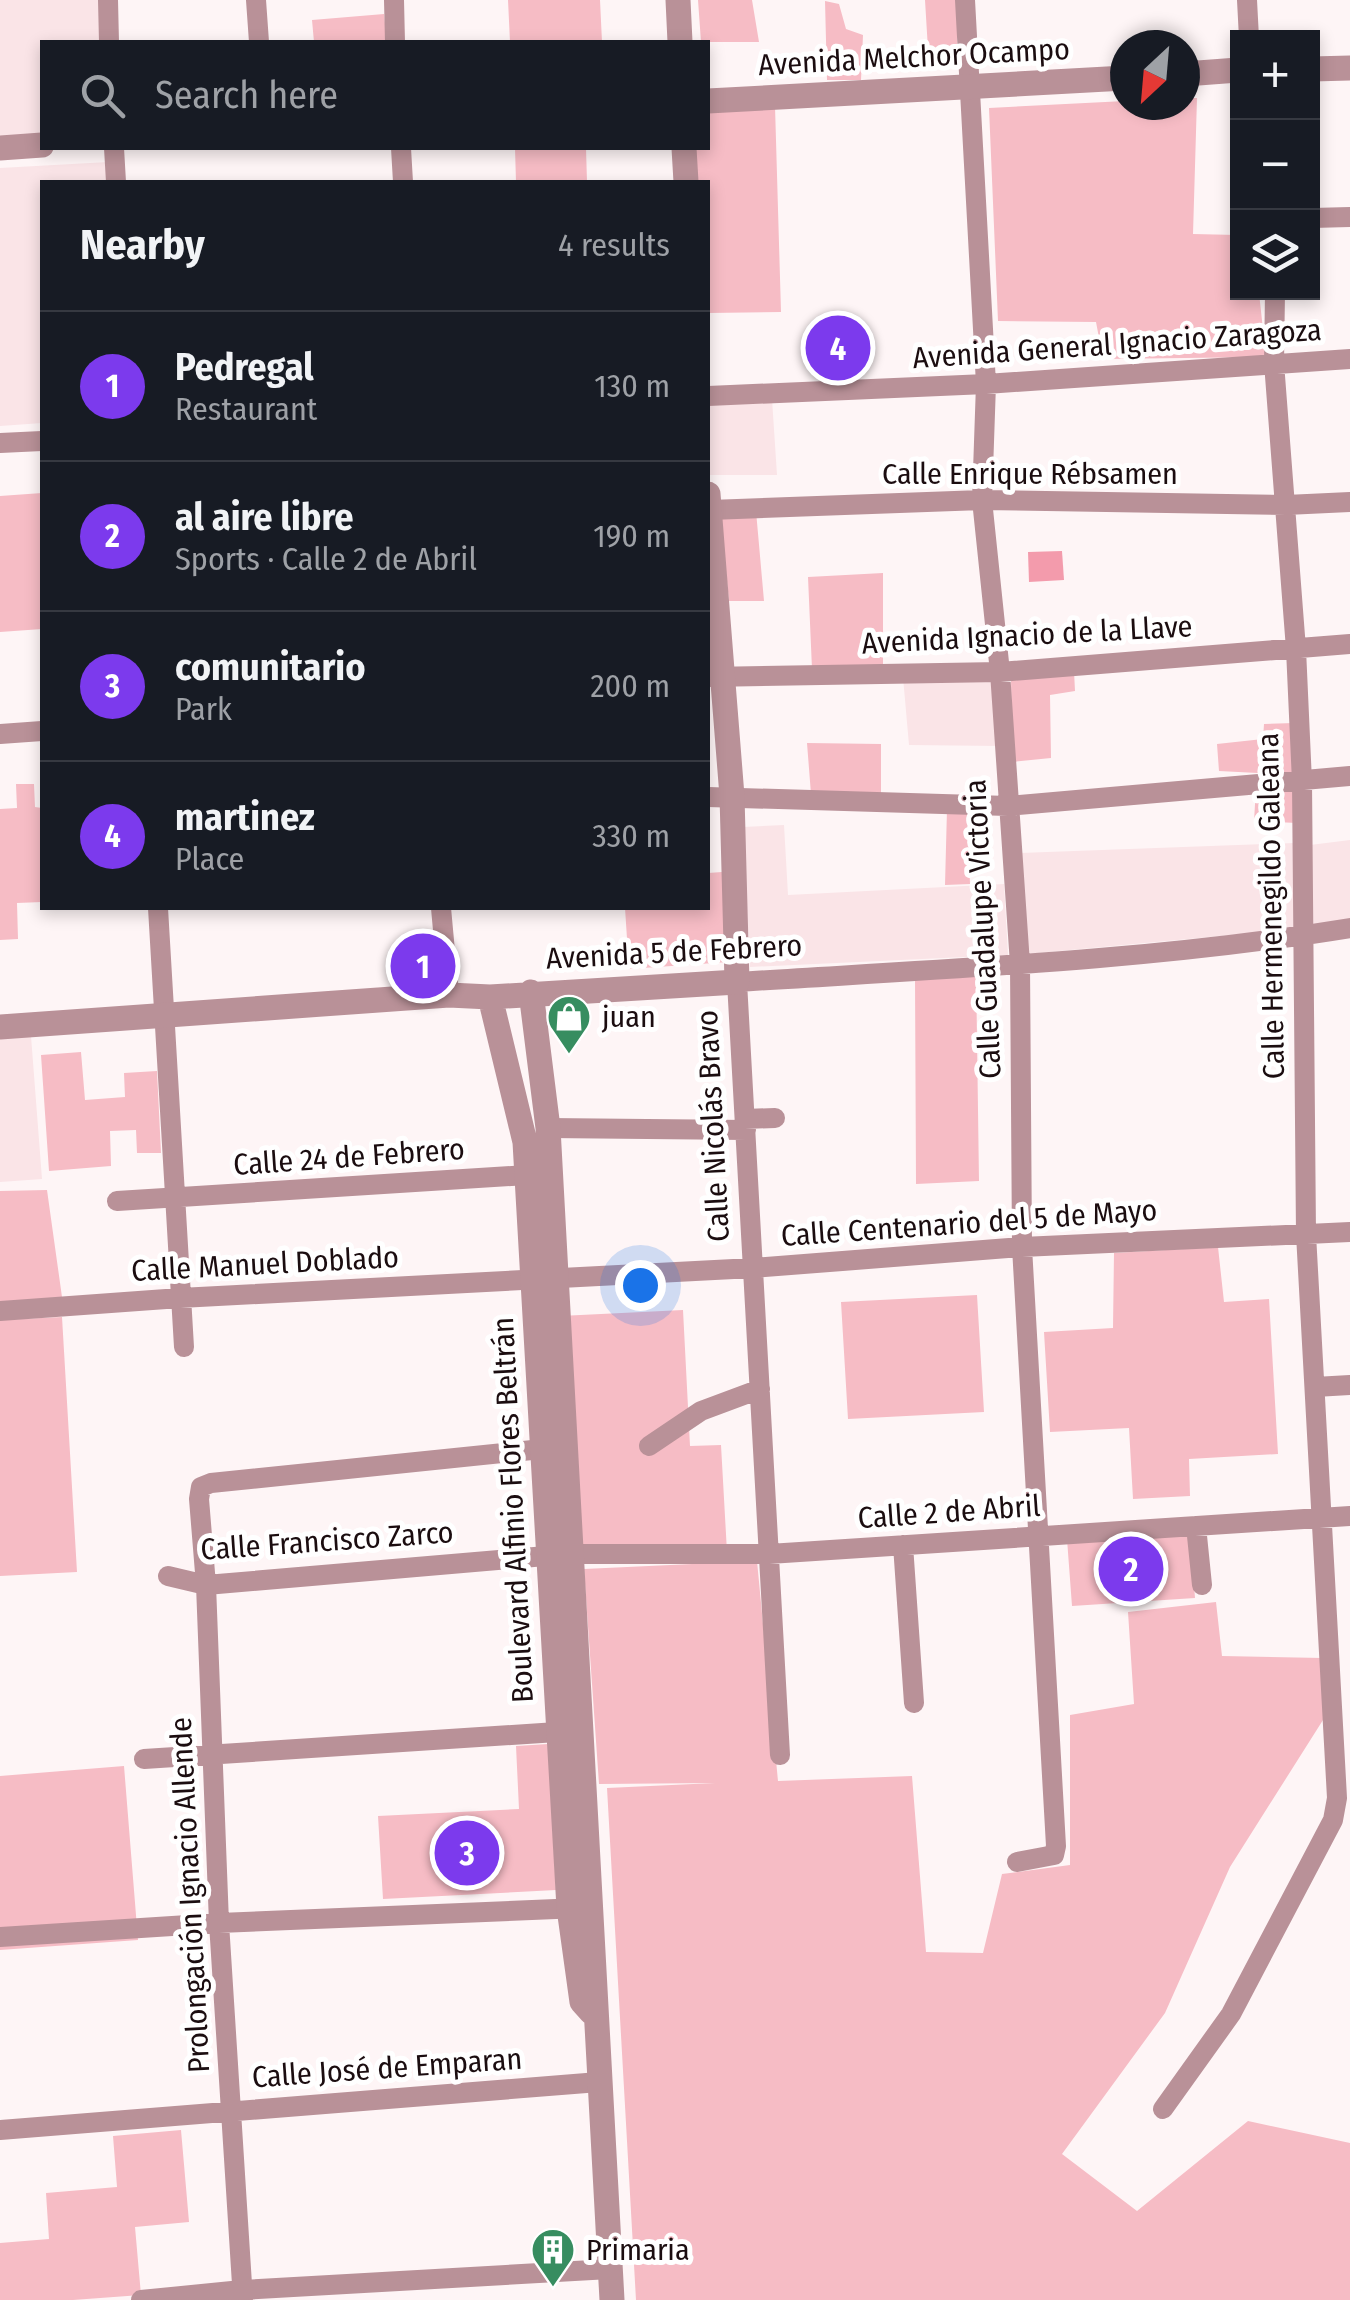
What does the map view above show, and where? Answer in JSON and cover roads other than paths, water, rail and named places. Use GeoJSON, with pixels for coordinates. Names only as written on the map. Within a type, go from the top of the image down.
{"type":"FeatureCollection","features":[{"type":"Feature","properties":{"kind":"street"},"geometry":{"type":"LineString","coordinates":[[108,0],[110,40]]}},
{"type":"Feature","properties":{"kind":"street"},"geometry":{"type":"LineString","coordinates":[[256,0],[259,40]]}},
{"type":"Feature","properties":{"kind":"street"},"geometry":{"type":"LineString","coordinates":[[394,0],[396,40]]}},
{"type":"Feature","properties":{"kind":"street"},"geometry":{"type":"LineString","coordinates":[[678,0],[680,40]]}},
{"type":"Feature","properties":{"kind":"street","name":"Calle Guadalupe Victoria"},"geometry":{"type":"LineString","coordinates":[[964,0],[986,384],[982,500],[1000,672],[1020,964],[1022,1247],[1054,1855],[1017,1862]]}},
{"type":"Feature","properties":{"kind":"street"},"geometry":{"type":"LineString","coordinates":[[1247,0],[1249,30]]}},
{"type":"Feature","properties":{"kind":"street"},"geometry":{"type":"LineString","coordinates":[[1320,68],[1350,68]]}},
{"type":"Feature","properties":{"kind":"street"},"geometry":{"type":"LineString","coordinates":[[1200,73],[1230,71]]}},
{"type":"Feature","properties":{"kind":"street","name":"Avenida Melchor Ocampo"},"geometry":{"type":"LineString","coordinates":[[710,101],[1110,79]]}},
{"type":"Feature","properties":{"kind":"street"},"geometry":{"type":"LineString","coordinates":[[0,148],[40,146]]}},
{"type":"Feature","properties":{"kind":"street"},"geometry":{"type":"LineString","coordinates":[[114,150],[116,180]]}},
{"type":"Feature","properties":{"kind":"street"},"geometry":{"type":"LineString","coordinates":[[401,150],[403,180]]}},
{"type":"Feature","properties":{"kind":"street"},"geometry":{"type":"LineString","coordinates":[[684,150],[686,180]]}},
{"type":"Feature","properties":{"kind":"street"},"geometry":{"type":"LineString","coordinates":[[1320,218],[1350,217]]}},
{"type":"Feature","properties":{"kind":"street","name":"Calle Hermenegildo Galeana"},"geometry":{"type":"LineString","coordinates":[[1162,2110],[1231,2014],[1333,1820],[1337,1798],[1341,1731],[1322,1519],[1306,1234],[1302,782],[1274,363],[1275,300]]}},
{"type":"Feature","properties":{"kind":"street","name":"Avenida General Ignacio Zaragoza"},"geometry":{"type":"LineString","coordinates":[[710,396],[986,384],[1350,359]]}},
{"type":"Feature","properties":{"kind":"street"},"geometry":{"type":"LineString","coordinates":[[0,443],[40,441]]}},
{"type":"Feature","properties":{"kind":"street","name":"Calle Enrique Rébsamen"},"geometry":{"type":"LineString","coordinates":[[710,502],[982,500],[1286,505],[1350,502]]}},
{"type":"Feature","properties":{"kind":"street","name":"Calle Nicolás Bravo"},"geometry":{"type":"LineString","coordinates":[[710,560],[720,796],[746,1124],[780,1755]]}},
{"type":"Feature","properties":{"kind":"street","name":"Avenida Ignacio de la Llave"},"geometry":{"type":"LineString","coordinates":[[714,676],[1000,672],[1350,644]]}},
{"type":"Feature","properties":{"kind":"street"},"geometry":{"type":"LineString","coordinates":[[0,734],[40,731]]}},
{"type":"Feature","properties":{"kind":"street"},"geometry":{"type":"LineString","coordinates":[[720,796],[1008,806],[1350,776]]}},
{"type":"Feature","properties":{"kind":"street"},"geometry":{"type":"LineString","coordinates":[[158,910],[184,1346]]}},
{"type":"Feature","properties":{"kind":"street"},"geometry":{"type":"LineString","coordinates":[[441,910],[449,994]]}},
{"type":"Feature","properties":{"kind":"street","name":"Avenida 5 de Febrero"},"geometry":{"type":"LineString","coordinates":[[0,1027],[449,994],[490,996],[1020,964],[1350,928]]}},
{"type":"Feature","properties":{"kind":"street","name":"Boulevard Alfinio Flores Beltrán"},"geometry":{"type":"LineString","coordinates":[[530,992],[548,1128],[542,1450],[560,1555],[557,1732],[572,1778]]}},
{"type":"Feature","properties":{"kind":"street","name":"Boulevard Alfinio Flores Beltrán"},"geometry":{"type":"LineString","coordinates":[[490,996],[525,1142],[544,1278],[581,1908],[582,2002],[595,2017],[612,2300]]}},
{"type":"Feature","properties":{"kind":"street"},"geometry":{"type":"LineString","coordinates":[[548,1128],[746,1124],[775,1118]]}},
{"type":"Feature","properties":{"kind":"street","name":"Calle 24 de Febrero"},"geometry":{"type":"LineString","coordinates":[[118,1201],[527,1176]]}},
{"type":"Feature","properties":{"kind":"street","name":"Calle Centenario del 5 de Mayo"},"geometry":{"type":"LineString","coordinates":[[544,1278],[754,1268],[1022,1247],[1350,1232]]}},
{"type":"Feature","properties":{"kind":"street","name":"Calle Manuel Doblado"},"geometry":{"type":"LineString","coordinates":[[0,1311],[544,1278]]}},
{"type":"Feature","properties":{"kind":"street"},"geometry":{"type":"LineString","coordinates":[[1315,1386],[1350,1385]]}},
{"type":"Feature","properties":{"kind":"street"},"geometry":{"type":"LineString","coordinates":[[649,1446],[701,1411],[760,1389]]}},
{"type":"Feature","properties":{"kind":"street","name":"Prolongación Ignacio Allende"},"geometry":{"type":"LineString","coordinates":[[243,2295],[219,1922],[201,1487],[542,1450]]}},
{"type":"Feature","properties":{"kind":"street","name":"Calle 2 de Abril"},"geometry":{"type":"LineString","coordinates":[[560,1555],[768,1554],[1350,1516]]}},
{"type":"Feature","properties":{"kind":"street"},"geometry":{"type":"LineString","coordinates":[[1196,1526],[1202,1585]]}},
{"type":"Feature","properties":{"kind":"street"},"geometry":{"type":"LineString","coordinates":[[903,1545],[914,1703]]}},
{"type":"Feature","properties":{"kind":"street","name":"Calle Francisco Zarco"},"geometry":{"type":"LineString","coordinates":[[168,1576],[206,1585],[560,1555]]}},
{"type":"Feature","properties":{"kind":"street"},"geometry":{"type":"LineString","coordinates":[[144,1759],[557,1732]]}},
{"type":"Feature","properties":{"kind":"street"},"geometry":{"type":"LineString","coordinates":[[0,1938],[219,1922],[581,1908]]}},
{"type":"Feature","properties":{"kind":"street","name":"Calle José de Emparan"},"geometry":{"type":"LineString","coordinates":[[0,2130],[599,2082]]}},
{"type":"Feature","properties":{"kind":"street"},"geometry":{"type":"LineString","coordinates":[[140,2300],[610,2268]]}},
{"type":"Feature","properties":{"kind":"place","name":"martinez"},"geometry":{"type":"Point","coordinates":[838,348]}},
{"type":"Feature","properties":{"kind":"place","name":"Pedregal"},"geometry":{"type":"Point","coordinates":[423,966]}},
{"type":"Feature","properties":{"kind":"place","name":"juan"},"geometry":{"type":"Point","coordinates":[569,1055]}},
{"type":"Feature","properties":{"kind":"place","name":"al aire libre"},"geometry":{"type":"Point","coordinates":[1131,1569]}},
{"type":"Feature","properties":{"kind":"place","name":"comunitario"},"geometry":{"type":"Point","coordinates":[467,1853]}},
{"type":"Feature","properties":{"kind":"place","name":"Primaria"},"geometry":{"type":"Point","coordinates":[553,2288]}}]}
